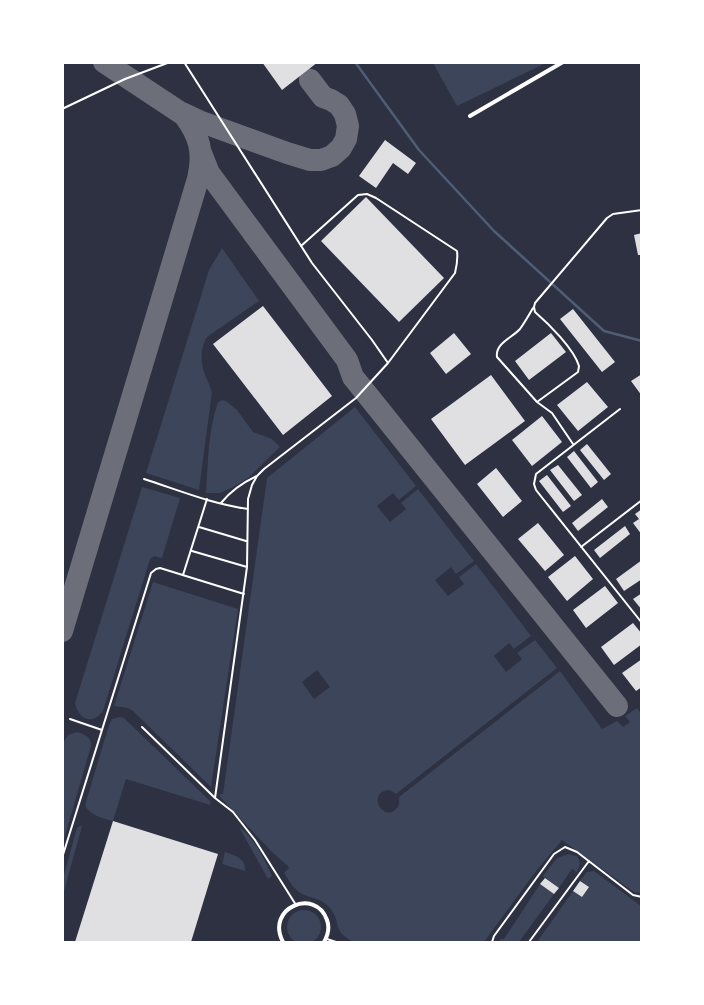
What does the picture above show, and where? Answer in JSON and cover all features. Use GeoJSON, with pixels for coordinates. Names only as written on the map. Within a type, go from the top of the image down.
{"type":"FeatureCollection","features":[{"type":"Feature","properties":{"kind":"street"},"geometry":{"type":"LineString","coordinates":[[470,116],[563,62]]}},
{"type":"Feature","properties":{"kind":"street"},"geometry":{"type":"LineString","coordinates":[[283,942],[279,931],[280,920],[286,910],[296,904],[313,905],[322,912],[328,922],[328,933],[325,940]]}},
{"type":"Feature","properties":{"kind":"lane"},"geometry":{"type":"LineString","coordinates":[[62,109],[124,79],[170,62]]}},
{"type":"Feature","properties":{"kind":"lane"},"geometry":{"type":"LineString","coordinates":[[184,62],[312,263],[388,363]]}},
{"type":"Feature","properties":{"kind":"lane"},"geometry":{"type":"LineString","coordinates":[[221,503],[236,488],[257,476],[356,398],[388,363],[455,273],[458,258],[456,252],[376,198],[366,194],[358,195],[301,246]]}},
{"type":"Feature","properties":{"kind":"lane"},"geometry":{"type":"LineString","coordinates":[[574,444],[552,413],[537,402],[497,357],[497,352],[501,344],[519,330],[534,307],[534,303],[607,218],[613,214],[642,210]]}},
{"type":"Feature","properties":{"kind":"lane"},"geometry":{"type":"LineString","coordinates":[[534,307],[536,312],[572,352],[580,366],[578,372],[537,402]]}},
{"type":"Feature","properties":{"kind":"lane"},"geometry":{"type":"LineString","coordinates":[[620,409],[536,474],[534,484],[536,490],[580,547],[642,623]]}},
{"type":"Feature","properties":{"kind":"lane"},"geometry":{"type":"LineString","coordinates":[[215,798],[244,594],[250,493],[257,476]]}},
{"type":"Feature","properties":{"kind":"lane"},"geometry":{"type":"LineString","coordinates":[[144,479],[234,507],[248,509]]}},
{"type":"Feature","properties":{"kind":"lane"},"geometry":{"type":"LineString","coordinates":[[184,575],[207,499]]}},
{"type":"Feature","properties":{"kind":"lane"},"geometry":{"type":"LineString","coordinates":[[580,547],[642,500]]}},
{"type":"Feature","properties":{"kind":"lane"},"geometry":{"type":"LineString","coordinates":[[198,527],[247,542]]}},
{"type":"Feature","properties":{"kind":"lane"},"geometry":{"type":"LineString","coordinates":[[191,550],[247,567]]}},
{"type":"Feature","properties":{"kind":"lane"},"geometry":{"type":"LineString","coordinates":[[62,858],[151,573],[160,568],[244,594]]}},
{"type":"Feature","properties":{"kind":"lane"},"geometry":{"type":"LineString","coordinates":[[70,719],[102,730]]}},
{"type":"Feature","properties":{"kind":"lane"},"geometry":{"type":"LineString","coordinates":[[142,727],[232,812],[255,840],[296,904]]}},
{"type":"Feature","properties":{"kind":"lane"},"geometry":{"type":"LineString","coordinates":[[492,942],[494,936],[554,854],[565,847],[578,852],[633,895],[642,897]]}},
{"type":"Feature","properties":{"kind":"lane"},"geometry":{"type":"LineString","coordinates":[[529,942],[588,861]]}},
{"type":"Feature","properties":{"kind":"lane"},"geometry":{"type":"LineString","coordinates":[[325,940],[336,942]]}},
{"type":"Feature","properties":{"kind":"shaded area"},"geometry":{"type":"Polygon","coordinates":[[[433,63],[546,63],[457,106],[433,63]]]}},
{"type":"Feature","properties":{"kind":"shaded area"},"geometry":{"type":"Polygon","coordinates":[[[222,248],[259,301],[207,337],[203,346],[203,367],[212,392],[199,490],[146,473],[209,270],[222,248]]]}},
{"type":"Feature","properties":{"kind":"shaded area"},"geometry":{"type":"Polygon","coordinates":[[[222,400],[237,410],[253,432],[272,439],[280,447],[248,478],[220,493],[206,493],[212,424],[218,402],[222,400]]]}},
{"type":"Feature","properties":{"kind":"shaded area"},"geometry":{"type":"Polygon","coordinates":[[[355,407],[416,486],[399,500],[393,493],[377,506],[390,522],[406,509],[401,503],[418,489],[474,561],[456,574],[451,567],[435,580],[448,596],[464,584],[459,577],[476,564],[531,636],[514,649],[509,643],[494,656],[506,672],[522,659],[517,653],[535,640],[557,668],[396,794],[390,790],[379,795],[379,805],[382,809],[386,812],[391,812],[396,809],[399,805],[399,797],[560,671],[602,729],[617,721],[623,727],[630,722],[625,716],[637,708],[641,714],[641,893],[634,892],[562,840],[536,871],[484,942],[354,942],[339,930],[334,913],[327,905],[320,900],[302,894],[294,887],[284,873],[289,868],[288,866],[274,854],[220,797],[220,794],[223,794],[267,478],[355,407]],[[317,670],[302,682],[314,699],[330,687],[317,670]]]}},
{"type":"Feature","properties":{"kind":"shaded area"},"geometry":{"type":"Polygon","coordinates":[[[142,487],[180,498],[162,558],[154,556],[150,559],[103,711],[99,716],[86,719],[79,713],[75,703],[142,487]]]}},
{"type":"Feature","properties":{"kind":"shaded area"},"geometry":{"type":"Polygon","coordinates":[[[153,582],[238,609],[211,787],[133,711],[128,708],[114,706],[153,582]]]}},
{"type":"Feature","properties":{"kind":"shaded area"},"geometry":{"type":"Polygon","coordinates":[[[124,718],[211,802],[210,805],[126,779],[113,821],[90,812],[85,805],[109,725],[112,719],[124,718]]]}},
{"type":"Feature","properties":{"kind":"shaded area"},"geometry":{"type":"Polygon","coordinates":[[[77,732],[89,738],[91,746],[63,843],[63,743],[68,735],[77,732]]]}},
{"type":"Feature","properties":{"kind":"shaded area"},"geometry":{"type":"Polygon","coordinates":[[[82,826],[63,895],[63,878],[77,828],[82,826]]]}},
{"type":"Feature","properties":{"kind":"shaded area"},"geometry":{"type":"Polygon","coordinates":[[[239,827],[250,837],[262,856],[272,876],[268,879],[239,827]]]}},
{"type":"Feature","properties":{"kind":"shaded area"},"geometry":{"type":"Polygon","coordinates":[[[225,852],[242,860],[245,871],[222,864],[225,852]]]}},
{"type":"Feature","properties":{"kind":"shaded area"},"geometry":{"type":"Polygon","coordinates":[[[568,854],[577,856],[579,865],[577,872],[572,869],[559,888],[543,876],[557,858],[568,854]]]}},
{"type":"Feature","properties":{"kind":"shaded area"},"geometry":{"type":"Polygon","coordinates":[[[594,871],[641,906],[641,942],[537,942],[573,891],[582,897],[589,887],[580,881],[587,872],[594,871]]]}},
{"type":"Feature","properties":{"kind":"shaded area"},"geometry":{"type":"Polygon","coordinates":[[[540,884],[554,894],[519,942],[498,942],[504,939],[540,884]]]}},
{"type":"Feature","properties":{"kind":"shaded area"},"geometry":{"type":"Polygon","coordinates":[[[304,910],[316,915],[321,927],[316,939],[304,944],[292,939],[287,927],[292,915],[304,910]]]}},
{"type":"Feature","properties":{"kind":"building"},"geometry":{"type":"Polygon","coordinates":[[[262,62],[318,62],[282,90],[262,62]]]}},
{"type":"Feature","properties":{"kind":"building"},"geometry":{"type":"Polygon","coordinates":[[[385,140],[416,163],[408,174],[393,163],[376,188],[359,176],[385,140]]]}},
{"type":"Feature","properties":{"kind":"building"},"geometry":{"type":"Polygon","coordinates":[[[366,197],[444,278],[399,322],[321,241],[366,197]]]}},
{"type":"Feature","properties":{"kind":"building"},"geometry":{"type":"Polygon","coordinates":[[[642,233],[642,255],[638,255],[634,235],[642,233]]]}},
{"type":"Feature","properties":{"kind":"building"},"geometry":{"type":"Polygon","coordinates":[[[263,306],[332,396],[283,435],[213,344],[263,306]]]}},
{"type":"Feature","properties":{"kind":"building"},"geometry":{"type":"Polygon","coordinates":[[[573,309],[615,362],[602,372],[560,319],[573,309]]]}},
{"type":"Feature","properties":{"kind":"building"},"geometry":{"type":"Polygon","coordinates":[[[454,333],[471,354],[446,374],[430,353],[454,333]]]}},
{"type":"Feature","properties":{"kind":"building"},"geometry":{"type":"Polygon","coordinates":[[[551,333],[566,352],[529,380],[515,361],[551,333]]]}},
{"type":"Feature","properties":{"kind":"building"},"geometry":{"type":"Polygon","coordinates":[[[642,374],[642,396],[631,381],[642,374]]]}},
{"type":"Feature","properties":{"kind":"building"},"geometry":{"type":"Polygon","coordinates":[[[491,375],[525,421],[465,465],[431,419],[491,375]]]}},
{"type":"Feature","properties":{"kind":"building"},"geometry":{"type":"Polygon","coordinates":[[[587,382],[608,407],[578,431],[557,405],[587,382]]]}},
{"type":"Feature","properties":{"kind":"building"},"geometry":{"type":"Polygon","coordinates":[[[542,416],[562,442],[532,466],[512,440],[542,416]]]}},
{"type":"Feature","properties":{"kind":"building"},"geometry":{"type":"Polygon","coordinates":[[[587,444],[611,474],[604,480],[580,450],[587,444]]]}},
{"type":"Feature","properties":{"kind":"building"},"geometry":{"type":"Polygon","coordinates":[[[574,451],[598,482],[591,488],[567,457],[574,451]]]}},
{"type":"Feature","properties":{"kind":"building"},"geometry":{"type":"Polygon","coordinates":[[[558,465],[582,495],[574,501],[550,470],[558,465]]]}},
{"type":"Feature","properties":{"kind":"building"},"geometry":{"type":"Polygon","coordinates":[[[496,468],[522,501],[503,517],[477,484],[496,468]]]}},
{"type":"Feature","properties":{"kind":"building"},"geometry":{"type":"Polygon","coordinates":[[[547,475],[571,506],[563,512],[539,481],[547,475]]]}},
{"type":"Feature","properties":{"kind":"building"},"geometry":{"type":"Polygon","coordinates":[[[602,499],[608,507],[578,531],[572,523],[602,499]]]}},
{"type":"Feature","properties":{"kind":"building"},"geometry":{"type":"Polygon","coordinates":[[[642,509],[642,535],[633,523],[639,519],[635,514],[642,509]]]}},
{"type":"Feature","properties":{"kind":"building"},"geometry":{"type":"Polygon","coordinates":[[[538,523],[564,555],[545,571],[518,539],[538,523]]]}},
{"type":"Feature","properties":{"kind":"building"},"geometry":{"type":"Polygon","coordinates":[[[625,526],[630,534],[600,558],[594,550],[625,526]]]}},
{"type":"Feature","properties":{"kind":"building"},"geometry":{"type":"Polygon","coordinates":[[[575,556],[593,579],[567,601],[548,577],[575,556]]]}},
{"type":"Feature","properties":{"kind":"building"},"geometry":{"type":"Polygon","coordinates":[[[642,560],[642,579],[624,591],[616,579],[642,560]]]}},
{"type":"Feature","properties":{"kind":"building"},"geometry":{"type":"Polygon","coordinates":[[[605,586],[618,603],[586,628],[573,610],[605,586]]]}},
{"type":"Feature","properties":{"kind":"building"},"geometry":{"type":"Polygon","coordinates":[[[642,593],[642,610],[633,599],[642,593]]]}},
{"type":"Feature","properties":{"kind":"building"},"geometry":{"type":"Polygon","coordinates":[[[633,623],[642,634],[642,644],[614,665],[601,647],[633,623]]]}},
{"type":"Feature","properties":{"kind":"building"},"geometry":{"type":"Polygon","coordinates":[[[642,659],[642,687],[636,691],[622,673],[642,659]]]}},
{"type":"Feature","properties":{"kind":"building"},"geometry":{"type":"Polygon","coordinates":[[[113,821],[218,854],[191,942],[75,942],[113,821]]]}},
{"type":"Feature","properties":{"kind":"building"},"geometry":{"type":"Polygon","coordinates":[[[545,878],[559,888],[554,894],[540,884],[545,878]]]}},
{"type":"Feature","properties":{"kind":"building"},"geometry":{"type":"Polygon","coordinates":[[[580,881],[589,887],[582,897],[573,891],[580,881]]]}},
{"type":"Feature","properties":{"kind":"waterway"},"geometry":{"type":"LineString","coordinates":[[355,62],[419,150],[494,231],[604,331],[642,341]]}},
{"type":"Feature","properties":{"kind":"taxiway"},"geometry":{"type":"LineString","coordinates":[[62,631],[198,179],[201,161],[197,138],[184,115],[104,62]]}},
{"type":"Feature","properties":{"kind":"taxiway"},"geometry":{"type":"LineString","coordinates":[[182,113],[287,153],[310,160],[321,160],[332,156],[341,148],[346,139],[348,126],[345,114],[339,105],[323,97],[310,80]]}},
{"type":"Feature","properties":{"kind":"taxiway"},"geometry":{"type":"LineString","coordinates":[[201,153],[209,173],[347,360],[353,377],[617,706]]}}]}
